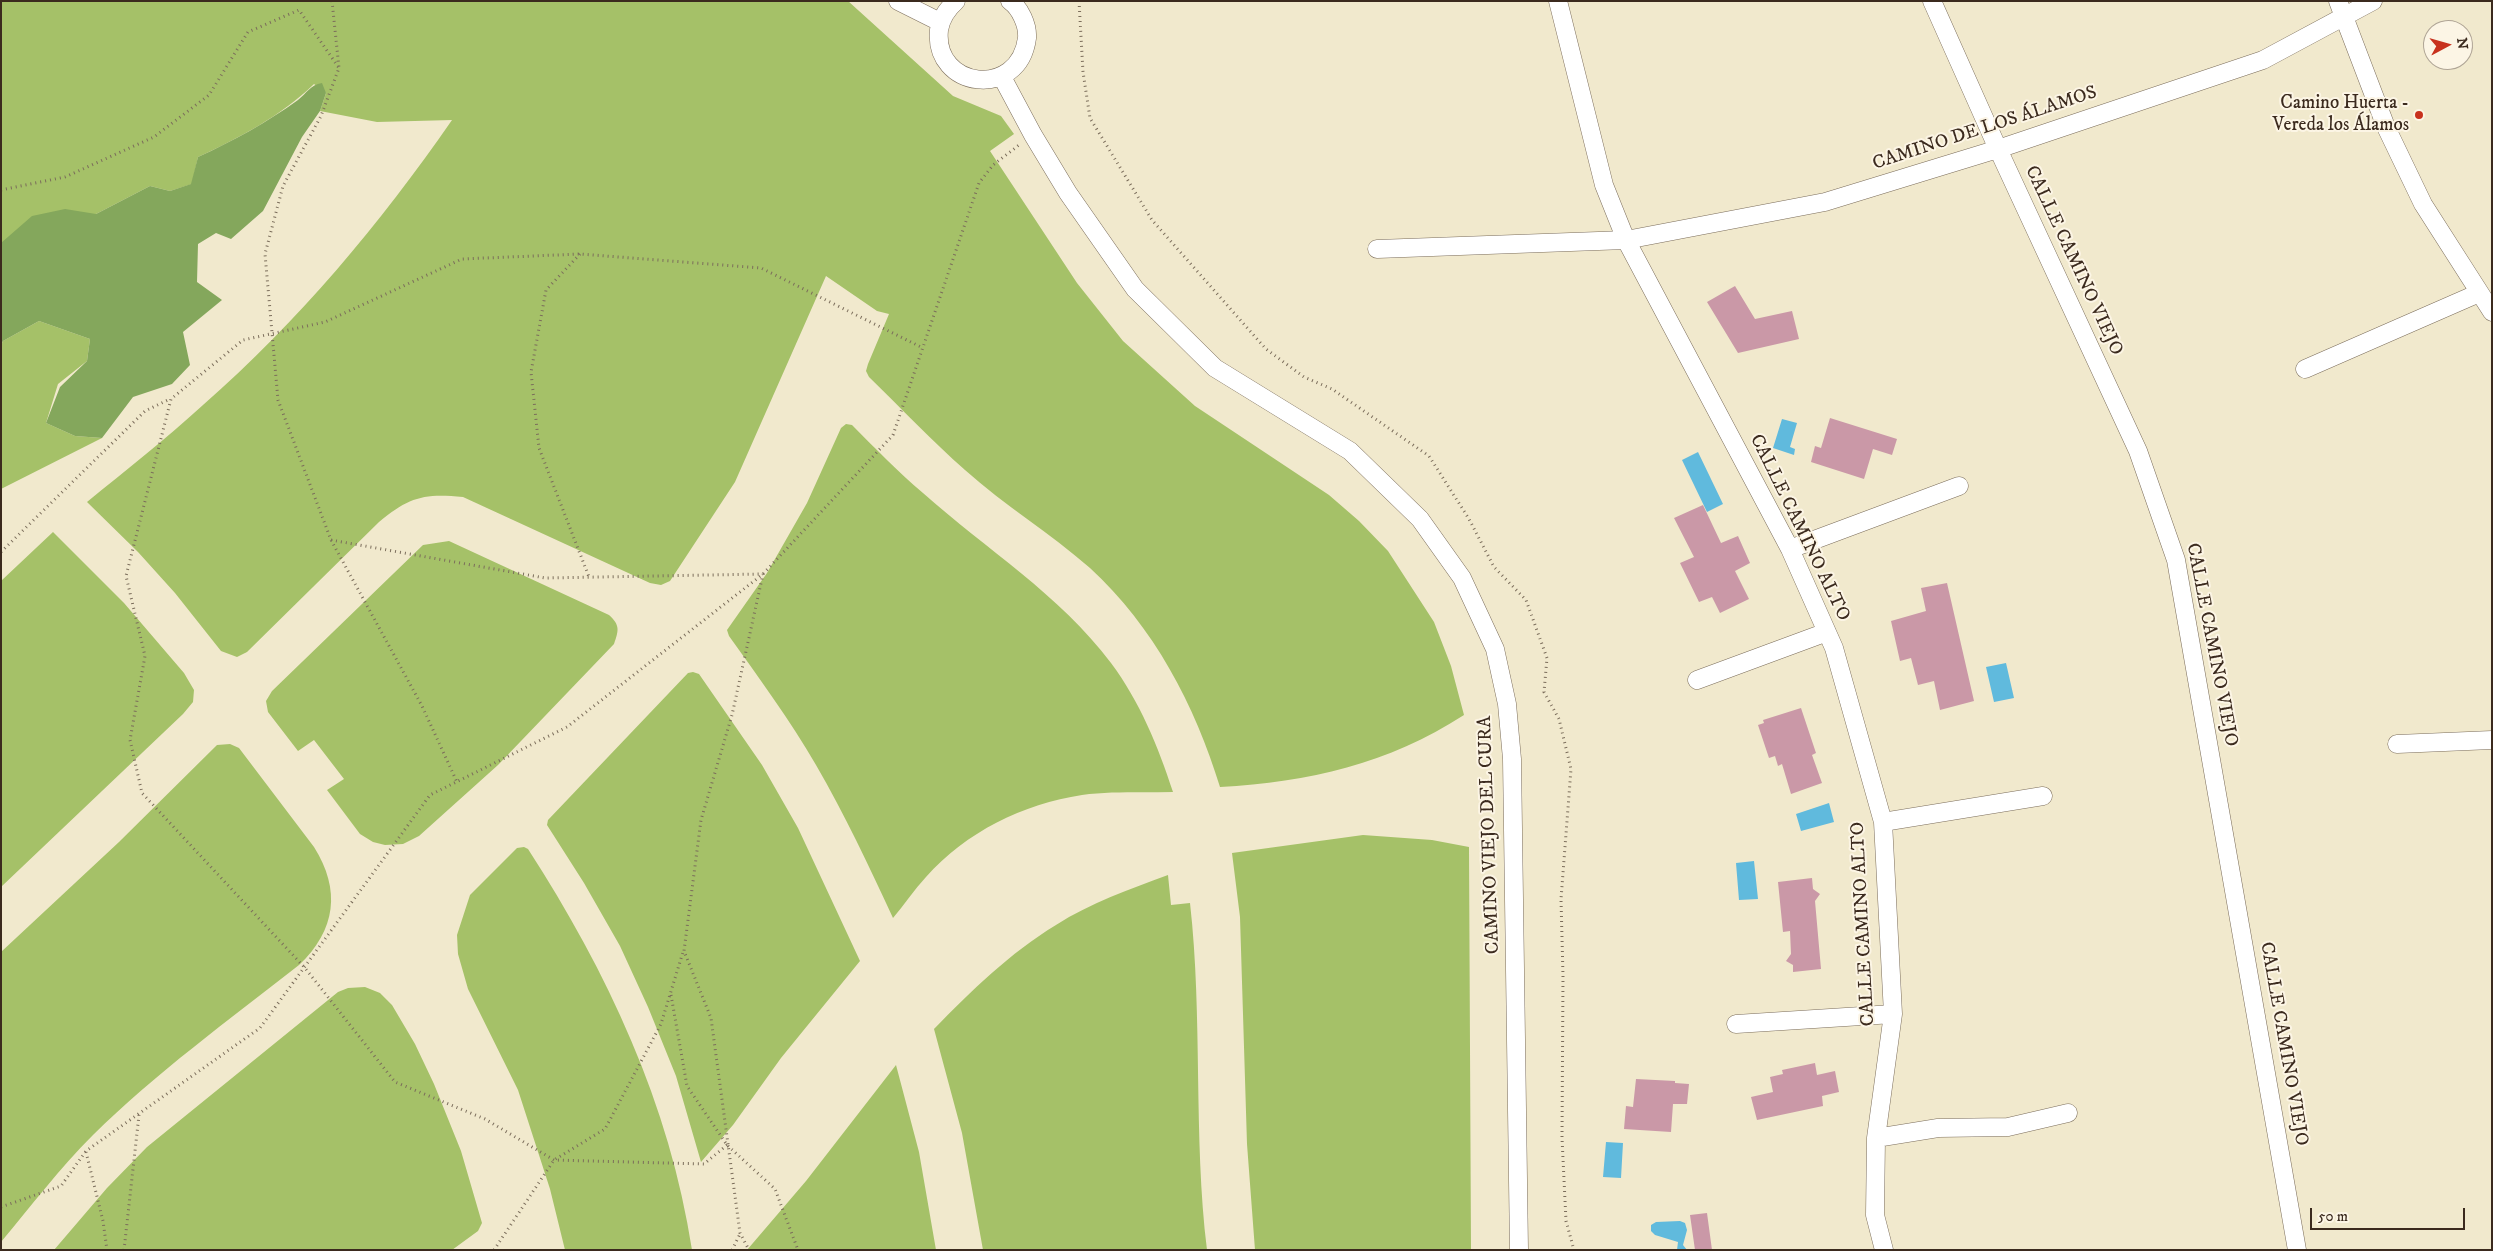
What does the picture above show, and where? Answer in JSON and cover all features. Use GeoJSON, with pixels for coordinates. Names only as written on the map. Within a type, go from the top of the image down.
{"type":"FeatureCollection","features":[{"type":"Feature","properties":{"kind":"street"},"geometry":{"type":"LineString","coordinates":[[898,1],[940,22]]}},
{"type":"Feature","properties":{"kind":"street"},"geometry":{"type":"LineString","coordinates":[[956,1],[948,8],[940,22],[938,40],[943,56],[954,70],[968,78],[986,81],[1002,76],[1016,66],[1025,52],[1027,35],[1024,18],[1013,2]]}},
{"type":"Feature","properties":{"kind":"street","name":"CALLE CAMINO ALTO"},"geometry":{"type":"LineString","coordinates":[[1558,1],[1604,185],[1626,240],[1790,550],[1827,632],[1834,648],[1883,822],[1893,1014],[1876,1138],[1875,1215],[1884,1250]]}},
{"type":"Feature","properties":{"kind":"street","name":"CALLE CAMINO VIEJO"},"geometry":{"type":"LineString","coordinates":[[1932,1],[1998,149],[2138,451],[2176,560],[2297,1250]]}},
{"type":"Feature","properties":{"kind":"street"},"geometry":{"type":"LineString","coordinates":[[2338,1],[2386,127],[2423,204],[2492,312]]}},
{"type":"Feature","properties":{"kind":"street","name":"CAMINO DE LOS ÁLAMOS"},"geometry":{"type":"LineString","coordinates":[[1377,249],[1626,240],[1825,202],[1998,149],[2263,60],[2345,18],[2373,1]]}},
{"type":"Feature","properties":{"kind":"street","name":"CAMINO VIEJO DEL CURA"},"geometry":{"type":"LineString","coordinates":[[1002,76],[1033,135],[1068,193],[1142,296],[1216,368],[1350,451],[1420,519],[1462,578],[1495,649],[1507,704],[1512,759],[1519,1250]]}},
{"type":"Feature","properties":{"kind":"street"},"geometry":{"type":"LineString","coordinates":[[2305,370],[2479,293]]}},
{"type":"Feature","properties":{"kind":"street"},"geometry":{"type":"LineString","coordinates":[[1790,550],[1959,486]]}},
{"type":"Feature","properties":{"kind":"street"},"geometry":{"type":"LineString","coordinates":[[1697,680],[1827,632]]}},
{"type":"Feature","properties":{"kind":"street"},"geometry":{"type":"LineString","coordinates":[[2397,744],[2492,740]]}},
{"type":"Feature","properties":{"kind":"street"},"geometry":{"type":"LineString","coordinates":[[1883,822],[2043,796]]}},
{"type":"Feature","properties":{"kind":"street"},"geometry":{"type":"LineString","coordinates":[[1736,1024],[1893,1014]]}},
{"type":"Feature","properties":{"kind":"street"},"geometry":{"type":"LineString","coordinates":[[1876,1138],[1938,1128],[2008,1127],[2068,1113]]}},
{"type":"Feature","properties":{"kind":"path"},"geometry":{"type":"LineString","coordinates":[[332,1],[339,68],[320,116],[283,186],[265,254],[278,400],[331,540],[422,706],[457,782]]}},
{"type":"Feature","properties":{"kind":"path"},"geometry":{"type":"LineString","coordinates":[[1079,1],[1083,72],[1090,118],[1152,220],[1266,349],[1304,377],[1332,390],[1429,456],[1468,519],[1494,567],[1526,600],[1547,658],[1544,692],[1559,719],[1571,769],[1560,899],[1563,976],[1562,1129],[1566,1222],[1574,1250]]}},
{"type":"Feature","properties":{"kind":"path"},"geometry":{"type":"LineString","coordinates":[[1,190],[65,177],[154,137],[209,95],[248,32],[299,10],[339,68]]}},
{"type":"Feature","properties":{"kind":"path"},"geometry":{"type":"LineString","coordinates":[[1,1208],[61,1186],[86,1151],[260,1028],[430,795],[567,727],[763,574],[893,435],[980,184],[993,165],[1033,135]]}},
{"type":"Feature","properties":{"kind":"path"},"geometry":{"type":"LineString","coordinates":[[580,254],[546,290],[531,372],[539,448],[589,578]]}},
{"type":"Feature","properties":{"kind":"path"},"geometry":{"type":"LineString","coordinates":[[1,552],[145,411],[171,399],[242,340],[325,322],[462,259],[580,254],[761,268],[923,348]]}},
{"type":"Feature","properties":{"kind":"path"},"geometry":{"type":"LineString","coordinates":[[171,399],[126,576],[145,656],[130,740],[142,793],[305,968],[396,1082],[485,1119],[554,1160],[704,1164],[728,1145]]}},
{"type":"Feature","properties":{"kind":"path"},"geometry":{"type":"LineString","coordinates":[[331,540],[545,578],[763,574]]}},
{"type":"Feature","properties":{"kind":"path"},"geometry":{"type":"LineString","coordinates":[[494,1250],[554,1160],[605,1129],[661,1024],[684,951],[700,820],[732,715],[763,574]]}},
{"type":"Feature","properties":{"kind":"path"},"geometry":{"type":"LineString","coordinates":[[684,951],[711,1018],[740,1233],[749,1250]]}},
{"type":"Feature","properties":{"kind":"path"},"geometry":{"type":"LineString","coordinates":[[670,994],[687,1086],[728,1145],[775,1189],[798,1250]]}},
{"type":"Feature","properties":{"kind":"path"},"geometry":{"type":"LineString","coordinates":[[124,1250],[139,1114]]}},
{"type":"Feature","properties":{"kind":"path"},"geometry":{"type":"LineString","coordinates":[[86,1151],[103,1221],[107,1250]]}},
{"type":"Feature","properties":{"kind":"path"},"geometry":{"type":"LineString","coordinates":[[732,1250],[740,1233]]}},
{"type":"Feature","properties":{"kind":"green space"},"geometry":{"type":"Polygon","coordinates":[[[1,1],[848,1],[953,96],[1001,116],[1014,134],[990,151],[1077,283],[1123,341],[1195,406],[1329,495],[1359,521],[1388,551],[1434,622],[1451,666],[1464,715],[1406,746],[1347,768],[1285,781],[1220,787],[1210,756],[1185,697],[1153,642],[1134,616],[1090,568],[965,470],[869,377],[866,371],[868,364],[889,314],[877,311],[826,276],[735,482],[670,581],[661,585],[650,583],[463,497],[427,497],[408,502],[379,522],[247,652],[237,657],[221,651],[175,593],[138,552],[87,502],[189,418],[238,373],[305,306],[367,234],[425,159],[452,120],[377,122],[320,111],[326,93],[314,84],[274,116],[229,142],[198,157],[192,184],[170,191],[150,186],[96,214],[1,303],[1,1]]]}},
{"type":"Feature","properties":{"kind":"green space"},"geometry":{"type":"Polygon","coordinates":[[[322,83],[326,93],[320,111],[302,137],[263,211],[231,239],[216,233],[198,244],[197,282],[222,300],[183,332],[190,365],[172,384],[133,397],[102,438],[75,436],[46,423],[60,387],[87,361],[90,339],[39,321],[3,341],[1,345],[1,243],[32,216],[65,209],[96,214],[150,186],[170,191],[191,184],[198,157],[262,124],[298,100],[312,87],[322,83]]]}},
{"type":"Feature","properties":{"kind":"green space"},"geometry":{"type":"Polygon","coordinates":[[[39,321],[90,339],[87,361],[58,384],[46,423],[75,436],[102,438],[1,489],[1,345],[3,341],[39,321]]]}},
{"type":"Feature","properties":{"kind":"green space"},"geometry":{"type":"Polygon","coordinates":[[[846,424],[852,425],[887,460],[947,514],[1046,594],[1091,638],[1131,693],[1154,741],[1173,792],[1082,795],[1038,805],[1017,813],[977,834],[959,846],[922,882],[893,918],[827,784],[785,715],[729,636],[727,630],[767,573],[807,503],[841,428],[846,424]]]}},
{"type":"Feature","properties":{"kind":"green space"},"geometry":{"type":"Polygon","coordinates":[[[53,532],[124,603],[184,673],[194,690],[193,702],[183,714],[1,887],[1,581],[53,532]]]}},
{"type":"Feature","properties":{"kind":"green space"},"geometry":{"type":"Polygon","coordinates":[[[449,541],[609,615],[617,625],[617,635],[614,644],[498,765],[419,836],[403,844],[385,845],[373,842],[360,834],[327,790],[344,779],[314,740],[298,751],[268,712],[266,701],[272,691],[423,545],[449,541]]]}},
{"type":"Feature","properties":{"kind":"green space"},"geometry":{"type":"Polygon","coordinates":[[[688,673],[699,674],[762,765],[798,828],[860,961],[781,1058],[733,1125],[701,1162],[676,1076],[648,1007],[620,946],[584,883],[547,825],[548,820],[688,673]]]}},
{"type":"Feature","properties":{"kind":"green space"},"geometry":{"type":"Polygon","coordinates":[[[230,744],[239,748],[314,847],[323,863],[331,894],[331,909],[321,938],[299,965],[167,1068],[117,1112],[57,1174],[1,1242],[1,952],[119,842],[217,745],[230,744]]]}},
{"type":"Feature","properties":{"kind":"green space"},"geometry":{"type":"Polygon","coordinates":[[[1363,835],[1432,840],[1469,847],[1471,1250],[1255,1250],[1247,1144],[1240,917],[1232,853],[1363,835]]]}},
{"type":"Feature","properties":{"kind":"green space"},"geometry":{"type":"Polygon","coordinates":[[[524,847],[528,849],[557,895],[584,943],[609,991],[631,1041],[668,1143],[682,1196],[692,1250],[565,1250],[550,1189],[518,1090],[468,989],[458,954],[457,935],[470,895],[517,848],[524,847]]]}},
{"type":"Feature","properties":{"kind":"green space"},"geometry":{"type":"Polygon","coordinates":[[[1168,875],[1171,905],[1190,903],[1196,990],[1200,1163],[1207,1250],[983,1250],[962,1133],[934,1029],[992,973],[1039,936],[1096,903],[1168,875]]]}},
{"type":"Feature","properties":{"kind":"green space"},"geometry":{"type":"Polygon","coordinates":[[[365,987],[380,993],[392,1005],[415,1044],[434,1084],[461,1151],[482,1223],[478,1231],[452,1250],[54,1250],[107,1188],[147,1147],[338,992],[348,988],[365,987]]]}},
{"type":"Feature","properties":{"kind":"green space"},"geometry":{"type":"Polygon","coordinates":[[[896,1065],[919,1152],[936,1250],[747,1250],[806,1181],[896,1065]]]}},
{"type":"Feature","properties":{"kind":"water"},"geometry":{"type":"Polygon","coordinates":[[[1782,419],[1797,423],[1790,447],[1795,449],[1794,455],[1773,448],[1782,419]]]}},
{"type":"Feature","properties":{"kind":"water"},"geometry":{"type":"Polygon","coordinates":[[[1698,452],[1723,504],[1707,512],[1682,460],[1698,452]]]}},
{"type":"Feature","properties":{"kind":"water"},"geometry":{"type":"Polygon","coordinates":[[[2006,663],[2014,698],[1994,702],[1986,667],[2006,663]]]}},
{"type":"Feature","properties":{"kind":"water"},"geometry":{"type":"Polygon","coordinates":[[[1829,803],[1834,822],[1801,831],[1796,814],[1829,803]]]}},
{"type":"Feature","properties":{"kind":"water"},"geometry":{"type":"Polygon","coordinates":[[[1754,861],[1758,899],[1739,900],[1736,863],[1754,861]]]}},
{"type":"Feature","properties":{"kind":"water"},"geometry":{"type":"Polygon","coordinates":[[[1606,1142],[1623,1143],[1621,1178],[1603,1177],[1606,1142]]]}},
{"type":"Feature","properties":{"kind":"water"},"geometry":{"type":"Polygon","coordinates":[[[1680,1221],[1685,1223],[1687,1230],[1683,1245],[1687,1250],[1677,1250],[1678,1242],[1655,1235],[1651,1231],[1651,1225],[1656,1222],[1680,1221]]]}},
{"type":"Feature","properties":{"kind":"building"},"geometry":{"type":"Polygon","coordinates":[[[1735,286],[1755,319],[1792,311],[1799,339],[1738,353],[1707,302],[1735,286]]]}},
{"type":"Feature","properties":{"kind":"building"},"geometry":{"type":"Polygon","coordinates":[[[1830,418],[1897,439],[1892,455],[1873,449],[1864,479],[1811,462],[1815,446],[1821,448],[1830,418]]]}},
{"type":"Feature","properties":{"kind":"building"},"geometry":{"type":"Polygon","coordinates":[[[1703,505],[1721,543],[1738,536],[1750,563],[1735,571],[1749,599],[1720,613],[1712,597],[1699,602],[1680,563],[1694,557],[1674,518],[1703,505]]]}},
{"type":"Feature","properties":{"kind":"building"},"geometry":{"type":"Polygon","coordinates":[[[1947,583],[1974,701],[1940,710],[1934,681],[1918,685],[1911,658],[1900,661],[1891,621],[1926,611],[1921,588],[1947,583]]]}},
{"type":"Feature","properties":{"kind":"building"},"geometry":{"type":"Polygon","coordinates":[[[1801,708],[1816,753],[1812,755],[1822,783],[1791,794],[1782,764],[1778,766],[1775,756],[1769,758],[1758,725],[1764,723],[1763,720],[1801,708]]]}},
{"type":"Feature","properties":{"kind":"building"},"geometry":{"type":"Polygon","coordinates":[[[1812,878],[1813,889],[1820,894],[1815,901],[1821,969],[1793,972],[1793,965],[1786,961],[1791,954],[1790,931],[1783,932],[1778,882],[1812,878]]]}},
{"type":"Feature","properties":{"kind":"building"},"geometry":{"type":"Polygon","coordinates":[[[1815,1063],[1817,1075],[1835,1071],[1839,1092],[1822,1096],[1823,1106],[1757,1120],[1751,1097],[1773,1092],[1770,1077],[1783,1074],[1782,1070],[1815,1063]]]}},
{"type":"Feature","properties":{"kind":"building"},"geometry":{"type":"Polygon","coordinates":[[[1636,1079],[1675,1081],[1675,1083],[1689,1084],[1687,1104],[1673,1104],[1671,1132],[1624,1129],[1626,1106],[1633,1107],[1636,1079]]]}},
{"type":"Feature","properties":{"kind":"building"},"geometry":{"type":"Polygon","coordinates":[[[1707,1213],[1712,1250],[1695,1250],[1690,1215],[1707,1213]]]}},
{"type":"Feature","properties":{"kind":"place","name":"Camino Huerta - Vereda los Álamos"},"geometry":{"type":"Point","coordinates":[2419,115]}}]}
